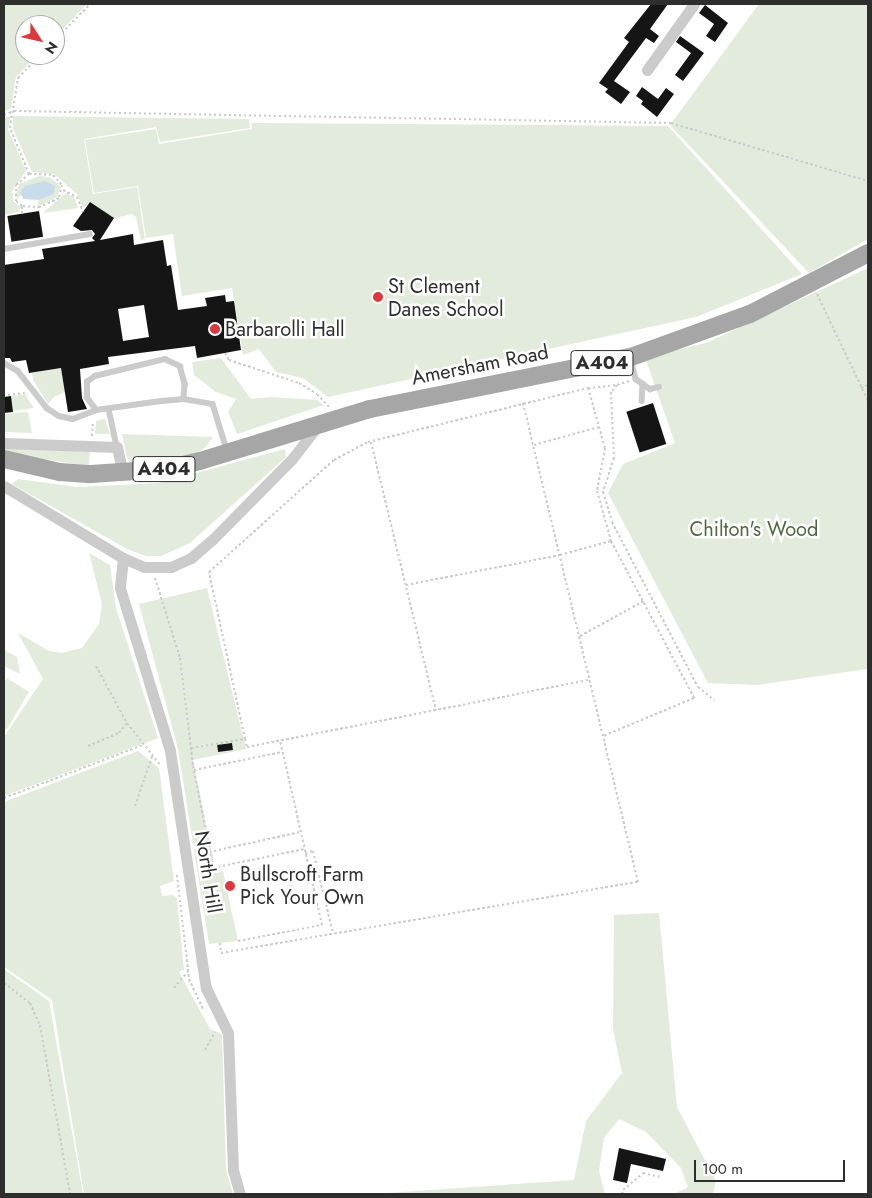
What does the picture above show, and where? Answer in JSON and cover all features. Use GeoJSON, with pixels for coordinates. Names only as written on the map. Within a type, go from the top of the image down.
{"type":"FeatureCollection","features":[{"type":"Feature","properties":{"kind":"main road","name":"Amersham Road"},"geometry":{"type":"LineString","coordinates":[[328,422],[370,409],[631,357],[750,314],[812,285],[868,253]]}},
{"type":"Feature","properties":{"kind":"main road","name":"A404"},"geometry":{"type":"LineString","coordinates":[[4,460],[60,472],[122,472],[165,469],[328,422]]}},
{"type":"Feature","properties":{"kind":"street"},"geometry":{"type":"LineString","coordinates":[[647,70],[694,4]]}},
{"type":"Feature","properties":{"kind":"street"},"geometry":{"type":"LineString","coordinates":[[4,486],[123,558],[155,568],[171,567],[191,558],[205,546],[328,422]]}},
{"type":"Feature","properties":{"kind":"street"},"geometry":{"type":"LineString","coordinates":[[4,443],[117,447],[122,472]]}},
{"type":"Feature","properties":{"kind":"street","name":"North Hill"},"geometry":{"type":"LineString","coordinates":[[123,558],[120,588],[170,751],[206,988],[228,1033],[233,1170],[240,1194]]}},
{"type":"Feature","properties":{"kind":"lane"},"geometry":{"type":"LineString","coordinates":[[4,250],[90,234]]}},
{"type":"Feature","properties":{"kind":"lane"},"geometry":{"type":"LineString","coordinates":[[631,357],[636,379],[650,389],[659,387]]}},
{"type":"Feature","properties":{"kind":"lane"},"geometry":{"type":"LineString","coordinates":[[96,410],[87,398],[86,382],[95,376],[165,359],[180,366],[185,384],[184,399]]}},
{"type":"Feature","properties":{"kind":"lane"},"geometry":{"type":"LineString","coordinates":[[4,363],[18,371],[47,408],[59,416],[73,419],[96,410],[184,399],[213,404],[228,452]]}},
{"type":"Feature","properties":{"kind":"lane"},"geometry":{"type":"LineString","coordinates":[[642,401],[643,384]]}},
{"type":"Feature","properties":{"kind":"lane"},"geometry":{"type":"LineString","coordinates":[[109,409],[117,447]]}},
{"type":"Feature","properties":{"kind":"path"},"geometry":{"type":"LineString","coordinates":[[65,30],[90,4]]}},
{"type":"Feature","properties":{"kind":"path"},"geometry":{"type":"LineString","coordinates":[[29,174],[10,128],[18,78],[30,65]]}},
{"type":"Feature","properties":{"kind":"path"},"geometry":{"type":"LineString","coordinates":[[4,115],[12,111],[671,123],[868,181]]}},
{"type":"Feature","properties":{"kind":"path"},"geometry":{"type":"LineString","coordinates":[[63,190],[50,204],[22,206],[16,201],[13,194],[16,185],[29,174],[53,175],[63,190],[77,197],[83,212]]}},
{"type":"Feature","properties":{"kind":"path"},"geometry":{"type":"LineString","coordinates":[[22,206],[22,214]]}},
{"type":"Feature","properties":{"kind":"path"},"geometry":{"type":"LineString","coordinates":[[812,285],[868,401]]}},
{"type":"Feature","properties":{"kind":"path"},"geometry":{"type":"LineString","coordinates":[[226,353],[229,360],[298,383],[317,394],[328,422]]}},
{"type":"Feature","properties":{"kind":"path"},"geometry":{"type":"LineString","coordinates":[[590,680],[247,746],[209,572],[334,460],[371,442],[523,403],[588,388],[616,385],[636,379]]}},
{"type":"Feature","properties":{"kind":"path"},"geometry":{"type":"LineString","coordinates":[[616,385],[611,392],[616,432],[614,458],[603,492],[612,522],[698,687],[714,700]]}},
{"type":"Feature","properties":{"kind":"path"},"geometry":{"type":"LineString","coordinates":[[862,388],[868,385]]}},
{"type":"Feature","properties":{"kind":"path"},"geometry":{"type":"LineString","coordinates":[[588,388],[605,448],[597,491],[611,541],[694,698],[603,736]]}},
{"type":"Feature","properties":{"kind":"path"},"geometry":{"type":"LineString","coordinates":[[8,395],[35,391]]}},
{"type":"Feature","properties":{"kind":"path"},"geometry":{"type":"LineString","coordinates":[[220,943],[222,952],[638,882],[523,403]]}},
{"type":"Feature","properties":{"kind":"path"},"geometry":{"type":"LineString","coordinates":[[92,438],[93,422]]}},
{"type":"Feature","properties":{"kind":"path"},"geometry":{"type":"LineString","coordinates":[[534,446],[599,427]]}},
{"type":"Feature","properties":{"kind":"path"},"geometry":{"type":"LineString","coordinates":[[371,442],[436,710]]}},
{"type":"Feature","properties":{"kind":"path"},"geometry":{"type":"LineString","coordinates":[[406,585],[560,555],[611,541]]}},
{"type":"Feature","properties":{"kind":"path"},"geometry":{"type":"LineString","coordinates":[[155,568],[156,585],[180,658],[194,770],[214,872]]}},
{"type":"Feature","properties":{"kind":"path"},"geometry":{"type":"LineString","coordinates":[[579,636],[644,601]]}},
{"type":"Feature","properties":{"kind":"path"},"geometry":{"type":"LineString","coordinates":[[96,666],[127,724],[143,745],[153,754],[162,768]]}},
{"type":"Feature","properties":{"kind":"path"},"geometry":{"type":"LineString","coordinates":[[88,746],[119,733],[127,724]]}},
{"type":"Feature","properties":{"kind":"path"},"geometry":{"type":"LineString","coordinates":[[191,748],[245,739]]}},
{"type":"Feature","properties":{"kind":"path"},"geometry":{"type":"LineString","coordinates":[[280,740],[322,925]]}},
{"type":"Feature","properties":{"kind":"path"},"geometry":{"type":"LineString","coordinates":[[4,798],[143,745]]}},
{"type":"Feature","properties":{"kind":"path"},"geometry":{"type":"LineString","coordinates":[[194,770],[283,752]]}},
{"type":"Feature","properties":{"kind":"path"},"geometry":{"type":"LineString","coordinates":[[135,806],[153,754]]}},
{"type":"Feature","properties":{"kind":"path"},"geometry":{"type":"LineString","coordinates":[[209,852],[300,832]]}},
{"type":"Feature","properties":{"kind":"path"},"geometry":{"type":"LineString","coordinates":[[212,868],[304,849]]}},
{"type":"Feature","properties":{"kind":"path"},"geometry":{"type":"LineString","coordinates":[[305,853],[313,851],[333,934]]}},
{"type":"Feature","properties":{"kind":"path"},"geometry":{"type":"LineString","coordinates":[[176,866],[192,989],[206,1014]]}},
{"type":"Feature","properties":{"kind":"path"},"geometry":{"type":"LineString","coordinates":[[238,941],[331,923]]}},
{"type":"Feature","properties":{"kind":"path"},"geometry":{"type":"LineString","coordinates":[[174,988],[189,968]]}},
{"type":"Feature","properties":{"kind":"path"},"geometry":{"type":"LineString","coordinates":[[4,983],[30,1003],[40,1025],[70,1194]]}},
{"type":"Feature","properties":{"kind":"path"},"geometry":{"type":"LineString","coordinates":[[205,1050],[215,1031]]}},
{"type":"Feature","properties":{"kind":"path"},"geometry":{"type":"LineString","coordinates":[[622,1194],[642,1173],[660,1176]]}},
{"type":"Feature","properties":{"kind":"green space"},"geometry":{"type":"Polygon","coordinates":[[[4,4],[87,4],[65,27],[65,15],[15,15],[15,65],[27,65],[16,77],[11,108],[4,112],[4,4]]]}},
{"type":"Feature","properties":{"kind":"green space"},"geometry":{"type":"Polygon","coordinates":[[[759,4],[868,4],[868,239],[809,273],[670,125],[759,4]]]}},
{"type":"Feature","properties":{"kind":"green space"},"geometry":{"type":"Polygon","coordinates":[[[11,116],[8,129],[26,171],[12,191],[14,202],[21,207],[19,212],[4,215],[4,118],[11,116]]]}},
{"type":"Feature","properties":{"kind":"green space"},"geometry":{"type":"Polygon","coordinates":[[[13,116],[249,119],[250,128],[160,142],[156,127],[84,139],[93,194],[137,187],[145,239],[141,240],[136,217],[132,214],[114,218],[90,202],[83,208],[77,194],[54,174],[32,172],[13,129],[13,116]]]}},
{"type":"Feature","properties":{"kind":"green space","name":"St Clement Danes School"},"geometry":{"type":"Polygon","coordinates":[[[251,123],[668,126],[802,274],[696,317],[328,397],[303,378],[276,372],[259,349],[243,355],[232,288],[182,296],[173,234],[146,238],[138,186],[94,193],[85,140],[156,129],[159,144],[252,129],[251,123]]]}},
{"type":"Feature","properties":{"kind":"green space"},"geometry":{"type":"Polygon","coordinates":[[[39,176],[49,177],[59,184],[61,188],[57,197],[37,206],[39,200],[54,194],[21,195],[17,199],[16,193],[19,184],[39,176]]]}},
{"type":"Feature","properties":{"kind":"green space"},"geometry":{"type":"Polygon","coordinates":[[[66,193],[75,198],[78,208],[43,213],[66,193]]]}},
{"type":"Feature","properties":{"kind":"green space","name":"Chilton's Wood"},"geometry":{"type":"Polygon","coordinates":[[[868,268],[868,669],[757,685],[708,683],[608,493],[623,464],[675,443],[645,357],[706,343],[868,268]]]}},
{"type":"Feature","properties":{"kind":"green space"},"geometry":{"type":"Polygon","coordinates":[[[221,358],[251,399],[270,397],[317,400],[324,405],[237,434],[228,412],[236,399],[216,392],[194,375],[192,362],[221,358]]]}},
{"type":"Feature","properties":{"kind":"green space"},"geometry":{"type":"Polygon","coordinates":[[[61,368],[65,392],[54,397],[48,404],[33,380],[32,373],[61,368]]]}},
{"type":"Feature","properties":{"kind":"green space"},"geometry":{"type":"Polygon","coordinates":[[[29,394],[26,396],[34,408],[13,411],[11,396],[29,394]]]}},
{"type":"Feature","properties":{"kind":"green space"},"geometry":{"type":"Polygon","coordinates":[[[28,412],[32,433],[4,432],[4,414],[28,412]]]}},
{"type":"Feature","properties":{"kind":"green space"},"geometry":{"type":"Polygon","coordinates":[[[105,419],[110,434],[95,434],[96,421],[105,419]]]}},
{"type":"Feature","properties":{"kind":"green space"},"geometry":{"type":"Polygon","coordinates":[[[122,434],[213,437],[205,448],[191,456],[134,463],[127,458],[122,434]]]}},
{"type":"Feature","properties":{"kind":"green space"},"geometry":{"type":"Polygon","coordinates":[[[4,448],[90,452],[89,466],[4,453],[4,448]]]}},
{"type":"Feature","properties":{"kind":"green space"},"geometry":{"type":"Polygon","coordinates":[[[285,449],[286,457],[190,543],[161,556],[146,556],[127,549],[12,484],[18,479],[77,487],[159,483],[285,449]]]}},
{"type":"Feature","properties":{"kind":"green space"},"geometry":{"type":"Polygon","coordinates":[[[89,553],[110,565],[116,608],[158,738],[4,796],[4,737],[43,679],[18,633],[49,651],[62,653],[82,648],[99,624],[102,604],[89,553]]]}},
{"type":"Feature","properties":{"kind":"green space"},"geometry":{"type":"Polygon","coordinates":[[[207,588],[246,749],[193,760],[216,872],[223,871],[238,941],[209,944],[178,749],[139,604],[207,588]]]}},
{"type":"Feature","properties":{"kind":"green space"},"geometry":{"type":"Polygon","coordinates":[[[4,650],[17,657],[20,674],[4,666],[4,650]]]}},
{"type":"Feature","properties":{"kind":"green space"},"geometry":{"type":"Polygon","coordinates":[[[7,678],[29,692],[7,729],[4,728],[4,683],[7,678]]]}},
{"type":"Feature","properties":{"kind":"green space"},"geometry":{"type":"Polygon","coordinates":[[[138,751],[159,768],[174,881],[160,886],[162,896],[173,895],[177,898],[184,970],[179,972],[210,1029],[222,1034],[226,1170],[233,1194],[84,1194],[52,1000],[4,967],[4,802],[138,751]]]}},
{"type":"Feature","properties":{"kind":"green space"},"geometry":{"type":"Polygon","coordinates":[[[659,913],[677,1107],[716,1181],[713,1194],[674,1194],[688,1187],[681,1168],[646,1132],[619,1119],[604,1138],[599,1171],[605,1194],[373,1194],[574,1180],[586,1121],[622,1073],[613,1029],[614,915],[659,913]]]}},
{"type":"Feature","properties":{"kind":"green space"},"geometry":{"type":"Polygon","coordinates":[[[4,969],[49,1001],[83,1194],[4,1194],[4,969]]]}},
{"type":"Feature","properties":{"kind":"water"},"geometry":{"type":"Polygon","coordinates":[[[45,181],[55,186],[54,194],[39,200],[23,199],[20,192],[25,186],[45,181]]]}},
{"type":"Feature","properties":{"kind":"building"},"geometry":{"type":"Polygon","coordinates":[[[651,4],[668,4],[650,29],[659,36],[654,43],[646,38],[614,81],[630,92],[621,104],[605,92],[608,89],[599,83],[629,42],[624,38],[651,4]]]}},
{"type":"Feature","properties":{"kind":"building"},"geometry":{"type":"Polygon","coordinates":[[[705,5],[728,23],[715,42],[706,36],[714,24],[699,13],[705,5]]]}},
{"type":"Feature","properties":{"kind":"building"},"geometry":{"type":"Polygon","coordinates":[[[680,36],[704,53],[683,81],[675,75],[691,53],[676,42],[680,36]]]}},
{"type":"Feature","properties":{"kind":"building"},"geometry":{"type":"Polygon","coordinates":[[[642,87],[658,99],[666,88],[674,94],[657,117],[641,104],[643,101],[636,96],[642,87]]]}},
{"type":"Feature","properties":{"kind":"building"},"geometry":{"type":"Polygon","coordinates":[[[90,202],[114,218],[100,240],[133,234],[134,245],[163,240],[167,266],[171,265],[178,310],[207,306],[205,298],[225,295],[226,302],[234,301],[241,350],[197,358],[195,346],[108,357],[109,364],[80,369],[82,398],[87,409],[68,412],[61,368],[29,373],[26,360],[12,362],[10,358],[4,358],[4,265],[44,259],[42,249],[95,241],[92,238],[95,234],[92,230],[81,231],[73,226],[90,202]],[[144,305],[118,309],[123,341],[149,337],[144,305]]]}},
{"type":"Feature","properties":{"kind":"building"},"geometry":{"type":"Polygon","coordinates":[[[39,211],[43,237],[11,242],[7,216],[39,211]]]}},
{"type":"Feature","properties":{"kind":"building"},"geometry":{"type":"Polygon","coordinates":[[[11,396],[13,412],[4,413],[4,397],[11,396]]]}},
{"type":"Feature","properties":{"kind":"building"},"geometry":{"type":"Polygon","coordinates":[[[653,403],[666,444],[640,453],[626,412],[653,403]]]}},
{"type":"Feature","properties":{"kind":"building"},"geometry":{"type":"Polygon","coordinates":[[[232,743],[233,750],[218,752],[217,745],[232,743]]]}},
{"type":"Feature","properties":{"kind":"building"},"geometry":{"type":"Polygon","coordinates":[[[619,1148],[666,1159],[663,1171],[631,1164],[627,1183],[613,1180],[619,1148]]]}},
{"type":"Feature","properties":{"kind":"place","name":"St Clement Danes School"},"geometry":{"type":"Point","coordinates":[378,297]}},
{"type":"Feature","properties":{"kind":"place","name":"Barbarolli Hall"},"geometry":{"type":"Point","coordinates":[215,329]}},
{"type":"Feature","properties":{"kind":"place","name":"Bullscroft Farm Pick Your Own"},"geometry":{"type":"Point","coordinates":[230,886]}}]}
